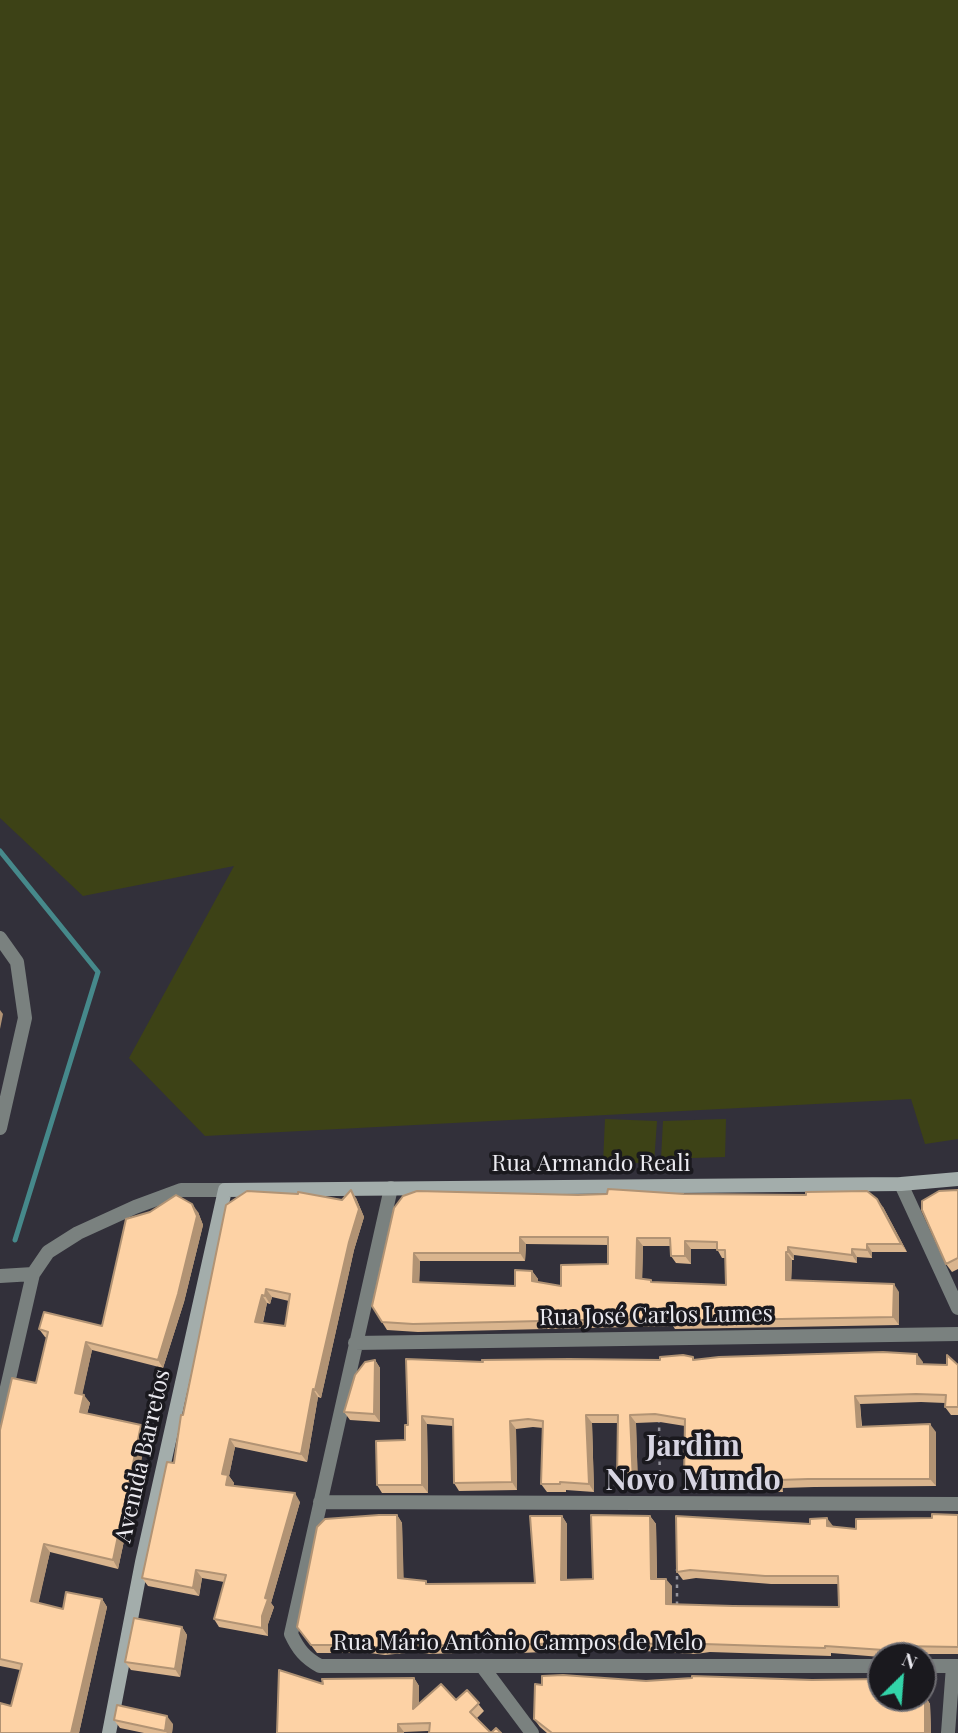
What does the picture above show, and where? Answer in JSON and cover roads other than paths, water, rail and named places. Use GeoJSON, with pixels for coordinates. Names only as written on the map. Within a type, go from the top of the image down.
{"type":"FeatureCollection","features":[{"type":"Feature","properties":{"kind":"street"},"geometry":{"type":"LineString","coordinates":[[0,938],[17,962],[25,1018],[0,1128]]}},
{"type":"Feature","properties":{"kind":"street","name":"Rua Armando Reali"},"geometry":{"type":"LineString","coordinates":[[225,1190],[901,1184],[958,1179]]}},
{"type":"Feature","properties":{"kind":"street"},"geometry":{"type":"LineString","coordinates":[[901,1184],[958,1308]]}},
{"type":"Feature","properties":{"kind":"street","name":"Rua Mário Antônio Campos de Melo"},"geometry":{"type":"LineString","coordinates":[[391,1188],[291,1634],[297,1648],[308,1660],[320,1666],[867,1666]]}},
{"type":"Feature","properties":{"kind":"street"},"geometry":{"type":"LineString","coordinates":[[0,1418],[33,1273],[48,1252],[78,1233],[181,1190],[225,1190]]}},
{"type":"Feature","properties":{"kind":"street","name":"Avenida Barretos"},"geometry":{"type":"LineString","coordinates":[[109,1733],[142,1562],[225,1190]]}},
{"type":"Feature","properties":{"kind":"street"},"geometry":{"type":"LineString","coordinates":[[0,1276],[33,1273]]}},
{"type":"Feature","properties":{"kind":"street","name":"Rua José Carlos Lumes"},"geometry":{"type":"LineString","coordinates":[[355,1343],[958,1334]]}},
{"type":"Feature","properties":{"kind":"street"},"geometry":{"type":"LineString","coordinates":[[320,1502],[958,1504]]}},
{"type":"Feature","properties":{"kind":"street"},"geometry":{"type":"LineString","coordinates":[[482,1666],[532,1733]]}},
{"type":"Feature","properties":{"kind":"street"},"geometry":{"type":"LineString","coordinates":[[937,1666],[955,1666],[948,1733]]}},
{"type":"Feature","properties":{"kind":"waterway"},"geometry":{"type":"LineString","coordinates":[[0,851],[98,972],[15,1240]]}},
{"type":"Feature","properties":{"kind":"district","name":"Jardim Novo Mundo"},"geometry":{"type":"Point","coordinates":[693,1464]}}]}
